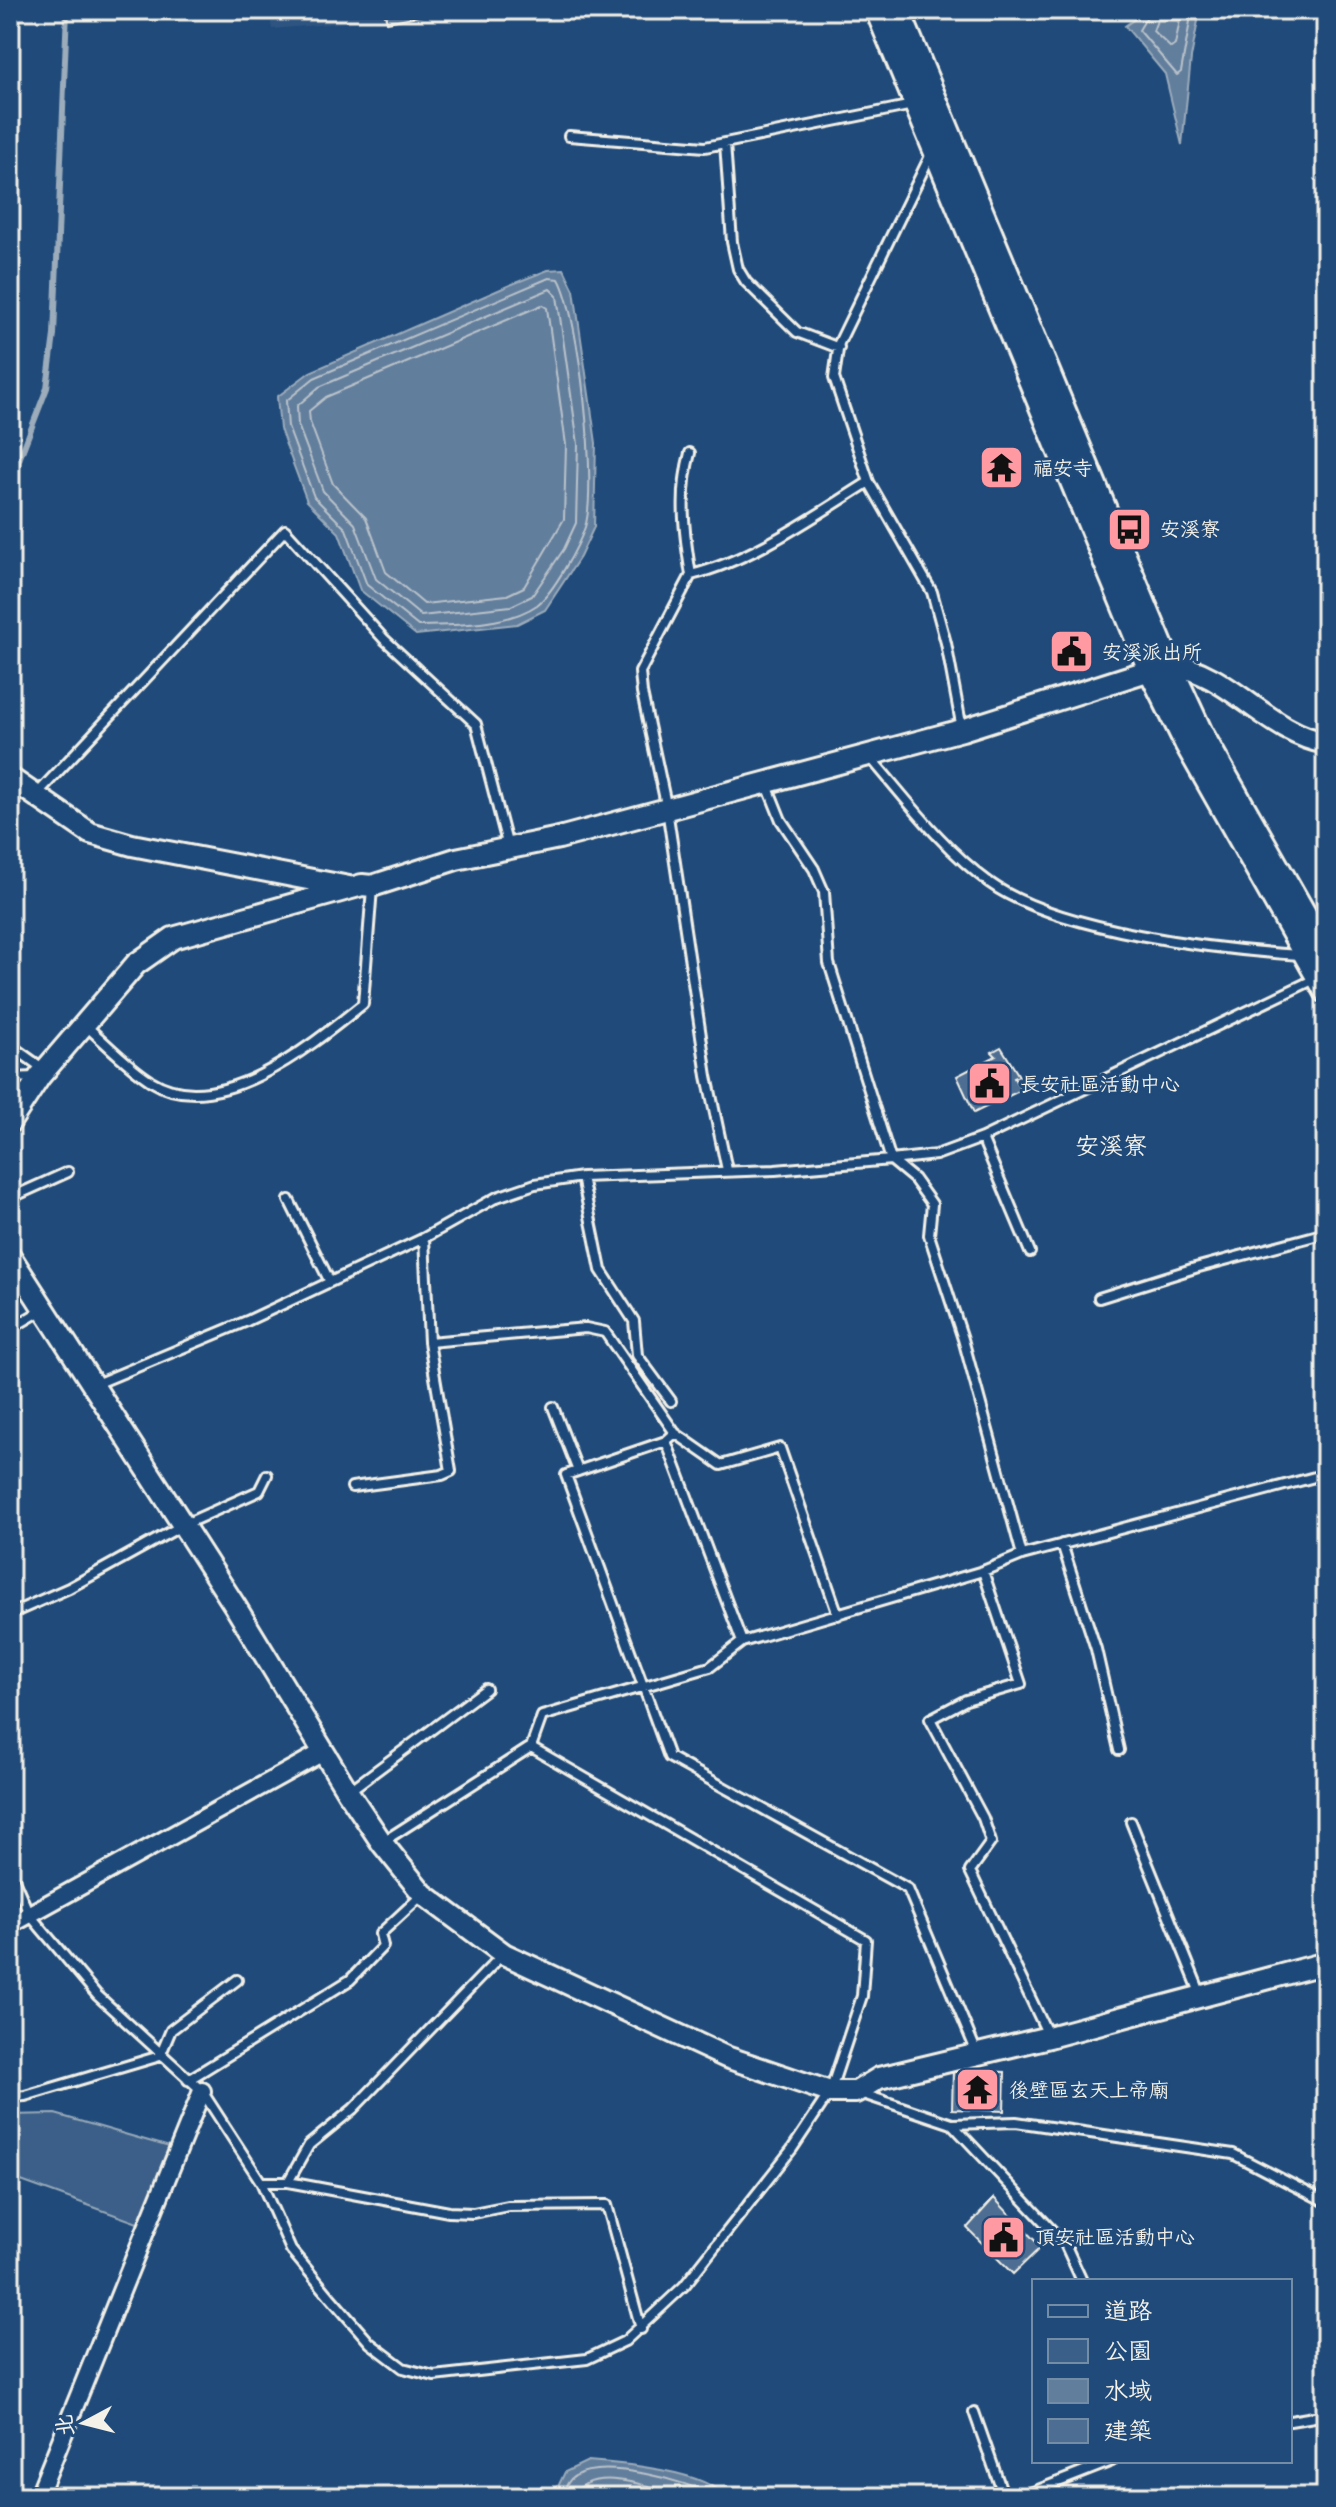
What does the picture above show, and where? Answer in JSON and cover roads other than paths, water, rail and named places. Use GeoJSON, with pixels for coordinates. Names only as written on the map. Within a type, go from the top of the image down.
{"type":"FeatureCollection","features":[{"type":"Feature","properties":{"kind":"main road"},"geometry":{"type":"LineString","coordinates":[[877,10],[915,105],[1159,667]]}},
{"type":"Feature","properties":{"kind":"main road"},"geometry":{"type":"LineString","coordinates":[[898,10],[942,112],[1186,743],[1322,966]]}},
{"type":"Feature","properties":{"kind":"street"},"geometry":{"type":"LineString","coordinates":[[10,1122],[42,1073],[136,964],[173,938],[456,859],[667,809],[765,780],[962,730],[1159,667],[1184,666],[1222,683],[1311,741],[1326,743]]}},
{"type":"Feature","properties":{"kind":"street"},"geometry":{"type":"LineString","coordinates":[[10,778],[90,833],[132,845],[362,887]]}},
{"type":"Feature","properties":{"kind":"street"},"geometry":{"type":"LineString","coordinates":[[10,1256],[46,1308],[92,1386],[382,1843],[423,1894],[504,1954],[726,2057],[830,2092],[856,2092],[879,2078],[1049,2037],[1326,1963]]}},
{"type":"Feature","properties":{"kind":"street"},"geometry":{"type":"LineString","coordinates":[[10,1925],[323,1752]]}},
{"type":"Feature","properties":{"kind":"street"},"geometry":{"type":"LineString","coordinates":[[38,2497],[202,2091]]}},
{"type":"Feature","properties":{"kind":"lane"},"geometry":{"type":"LineString","coordinates":[[569,136],[705,147],[915,105],[942,112],[934,149],[878,259],[839,348],[834,378],[869,482],[932,592],[946,643],[962,730]]}},
{"type":"Feature","properties":{"kind":"lane"},"geometry":{"type":"LineString","coordinates":[[725,143],[732,242],[738,269],[746,282],[797,332],[839,348]]}},
{"type":"Feature","properties":{"kind":"lane"},"geometry":{"type":"LineString","coordinates":[[690,453],[681,483],[683,527],[691,575],[640,672],[649,735],[667,809],[707,1076],[727,1170]]}},
{"type":"Feature","properties":{"kind":"lane"},"geometry":{"type":"LineString","coordinates":[[691,575],[711,570],[782,535],[869,482]]}},
{"type":"Feature","properties":{"kind":"lane"},"geometry":{"type":"LineString","coordinates":[[34,797],[285,530],[384,639],[476,724],[508,848]]}},
{"type":"Feature","properties":{"kind":"lane"},"geometry":{"type":"LineString","coordinates":[[867,753],[946,846],[992,885],[1062,918],[1322,966]]}},
{"type":"Feature","properties":{"kind":"lane"},"geometry":{"type":"LineString","coordinates":[[765,780],[781,820],[814,869],[824,892],[829,963],[891,1160],[914,1179],[932,1204],[929,1235],[963,1339],[1022,1555]]}},
{"type":"Feature","properties":{"kind":"lane"},"geometry":{"type":"LineString","coordinates":[[84,1024],[152,1081],[189,1095],[224,1089],[282,1065],[363,1004],[362,887]]}},
{"type":"Feature","properties":{"kind":"lane"},"geometry":{"type":"LineString","coordinates":[[92,1386],[247,1321],[424,1238],[497,1197],[535,1184],[582,1177],[936,1155],[982,1138],[1322,966]]}},
{"type":"Feature","properties":{"kind":"lane"},"geometry":{"type":"LineString","coordinates":[[10,1045],[42,1073]]}},
{"type":"Feature","properties":{"kind":"lane"},"geometry":{"type":"LineString","coordinates":[[10,1078],[42,1073]]}},
{"type":"Feature","properties":{"kind":"lane"},"geometry":{"type":"LineString","coordinates":[[982,1138],[1030,1252]]}},
{"type":"Feature","properties":{"kind":"lane"},"geometry":{"type":"LineString","coordinates":[[10,1198],[68,1172]]}},
{"type":"Feature","properties":{"kind":"lane"},"geometry":{"type":"LineString","coordinates":[[582,1177],[601,1270],[634,1321],[637,1355],[671,1401]]}},
{"type":"Feature","properties":{"kind":"lane"},"geometry":{"type":"LineString","coordinates":[[289,1200],[330,1282]]}},
{"type":"Feature","properties":{"kind":"lane"},"geometry":{"type":"LineString","coordinates":[[1099,1298],[1195,1268],[1326,1233]]}},
{"type":"Feature","properties":{"kind":"lane"},"geometry":{"type":"LineString","coordinates":[[352,1487],[442,1475],[451,1471],[429,1342],[424,1238]]}},
{"type":"Feature","properties":{"kind":"lane"},"geometry":{"type":"LineString","coordinates":[[10,1329],[46,1308]]}},
{"type":"Feature","properties":{"kind":"lane"},"geometry":{"type":"LineString","coordinates":[[429,1342],[586,1328],[605,1332],[675,1433],[721,1465],[780,1448],[838,1615]]}},
{"type":"Feature","properties":{"kind":"lane"},"geometry":{"type":"LineString","coordinates":[[553,1407],[578,1471]]}},
{"type":"Feature","properties":{"kind":"lane"},"geometry":{"type":"LineString","coordinates":[[675,1433],[666,1441],[566,1475],[669,1757],[908,1889],[977,2054]]}},
{"type":"Feature","properties":{"kind":"lane"},"geometry":{"type":"LineString","coordinates":[[666,1441],[742,1642]]}},
{"type":"Feature","properties":{"kind":"lane"},"geometry":{"type":"LineString","coordinates":[[382,1843],[531,1747],[542,1716],[710,1667],[742,1642],[983,1571],[1022,1555],[1326,1474]]}},
{"type":"Feature","properties":{"kind":"lane"},"geometry":{"type":"LineString","coordinates":[[10,1614],[69,1588],[183,1525],[259,1491],[267,1475]]}},
{"type":"Feature","properties":{"kind":"lane"},"geometry":{"type":"LineString","coordinates":[[1062,1544],[1096,1649],[1119,1750]]}},
{"type":"Feature","properties":{"kind":"lane"},"geometry":{"type":"LineString","coordinates":[[983,1571],[1021,1684],[966,1700],[930,1719],[983,1818],[991,1842],[970,1871],[1049,2037]]}},
{"type":"Feature","properties":{"kind":"lane"},"geometry":{"type":"LineString","coordinates":[[348,1792],[486,1689]]}},
{"type":"Feature","properties":{"kind":"lane"},"geometry":{"type":"LineString","coordinates":[[10,1870],[29,1914],[97,1995],[160,2056],[202,2091],[261,2182],[291,2250],[370,2343],[403,2368],[434,2376],[488,2373],[587,2359],[625,2341],[641,2329],[684,2286],[792,2149],[830,2092],[862,1996],[866,1940],[531,1747]]}},
{"type":"Feature","properties":{"kind":"lane"},"geometry":{"type":"LineString","coordinates":[[1131,1822],[1201,1997]]}},
{"type":"Feature","properties":{"kind":"lane"},"geometry":{"type":"LineString","coordinates":[[188,2080],[350,1980],[383,1946],[380,1934],[423,1894]]}},
{"type":"Feature","properties":{"kind":"lane"},"geometry":{"type":"LineString","coordinates":[[288,2182],[309,2145],[353,2109],[504,1954]]}},
{"type":"Feature","properties":{"kind":"lane"},"geometry":{"type":"LineString","coordinates":[[160,2056],[171,2030],[237,1980]]}},
{"type":"Feature","properties":{"kind":"lane"},"geometry":{"type":"LineString","coordinates":[[10,2097],[25,2096],[160,2056]]}},
{"type":"Feature","properties":{"kind":"lane"},"geometry":{"type":"LineString","coordinates":[[856,2092],[952,2124],[1016,2122],[1233,2154],[1326,2202]]}},
{"type":"Feature","properties":{"kind":"lane"},"geometry":{"type":"LineString","coordinates":[[952,2124],[1065,2244],[1081,2279]]}},
{"type":"Feature","properties":{"kind":"lane"},"geometry":{"type":"LineString","coordinates":[[261,2182],[288,2182],[449,2212],[473,2213],[508,2206],[607,2205],[641,2329]]}},
{"type":"Feature","properties":{"kind":"lane"},"geometry":{"type":"LineString","coordinates":[[974,2412],[1004,2497]]}},
{"type":"Feature","properties":{"kind":"lane"},"geometry":{"type":"LineString","coordinates":[[1292,2421],[1326,2415]]}},
{"type":"Feature","properties":{"kind":"lane"},"geometry":{"type":"LineString","coordinates":[[1020,2497],[1107,2463]]}},
{"type":"Feature","properties":{"kind":"water"},"geometry":{"type":"Polygon","coordinates":[[[1147,10],[1200,10],[1191,58],[1182,145],[1165,74],[1125,26],[1147,10]]]}},
{"type":"Feature","properties":{"kind":"water"},"geometry":{"type":"Polygon","coordinates":[[[564,269],[574,290],[596,443],[594,527],[580,557],[545,610],[517,624],[416,635],[360,590],[339,533],[307,501],[280,429],[277,397],[310,372],[510,285],[548,270],[564,269]]]}},
{"type":"Feature","properties":{"kind":"water"},"geometry":{"type":"Polygon","coordinates":[[[588,2461],[640,2466],[682,2475],[715,2488],[723,2497],[553,2497],[565,2472],[588,2461]]]}},
{"type":"Feature","properties":{"kind":"waterway"},"geometry":{"type":"LineString","coordinates":[[10,483],[47,388],[54,335],[67,10]]}},
{"type":"Feature","properties":{"kind":"place","name":"福安寺"},"geometry":{"type":"Point","coordinates":[1002,468]}},
{"type":"Feature","properties":{"kind":"place","name":"安溪寮"},"geometry":{"type":"Point","coordinates":[1129,529]}},
{"type":"Feature","properties":{"kind":"place","name":"安溪派出所"},"geometry":{"type":"Point","coordinates":[1071,652]}},
{"type":"Feature","properties":{"kind":"place","name":"長安社區活動中心"},"geometry":{"type":"Point","coordinates":[989,1084]}},
{"type":"Feature","properties":{"kind":"place","name":"後壁區玄天上帝廟"},"geometry":{"type":"Point","coordinates":[978,2090]}},
{"type":"Feature","properties":{"kind":"place","name":"頂安社區活動中心"},"geometry":{"type":"Point","coordinates":[1004,2237]}},
{"type":"Feature","properties":{"kind":"district","name":"安溪寮"},"geometry":{"type":"Point","coordinates":[1111,1146]}}]}
